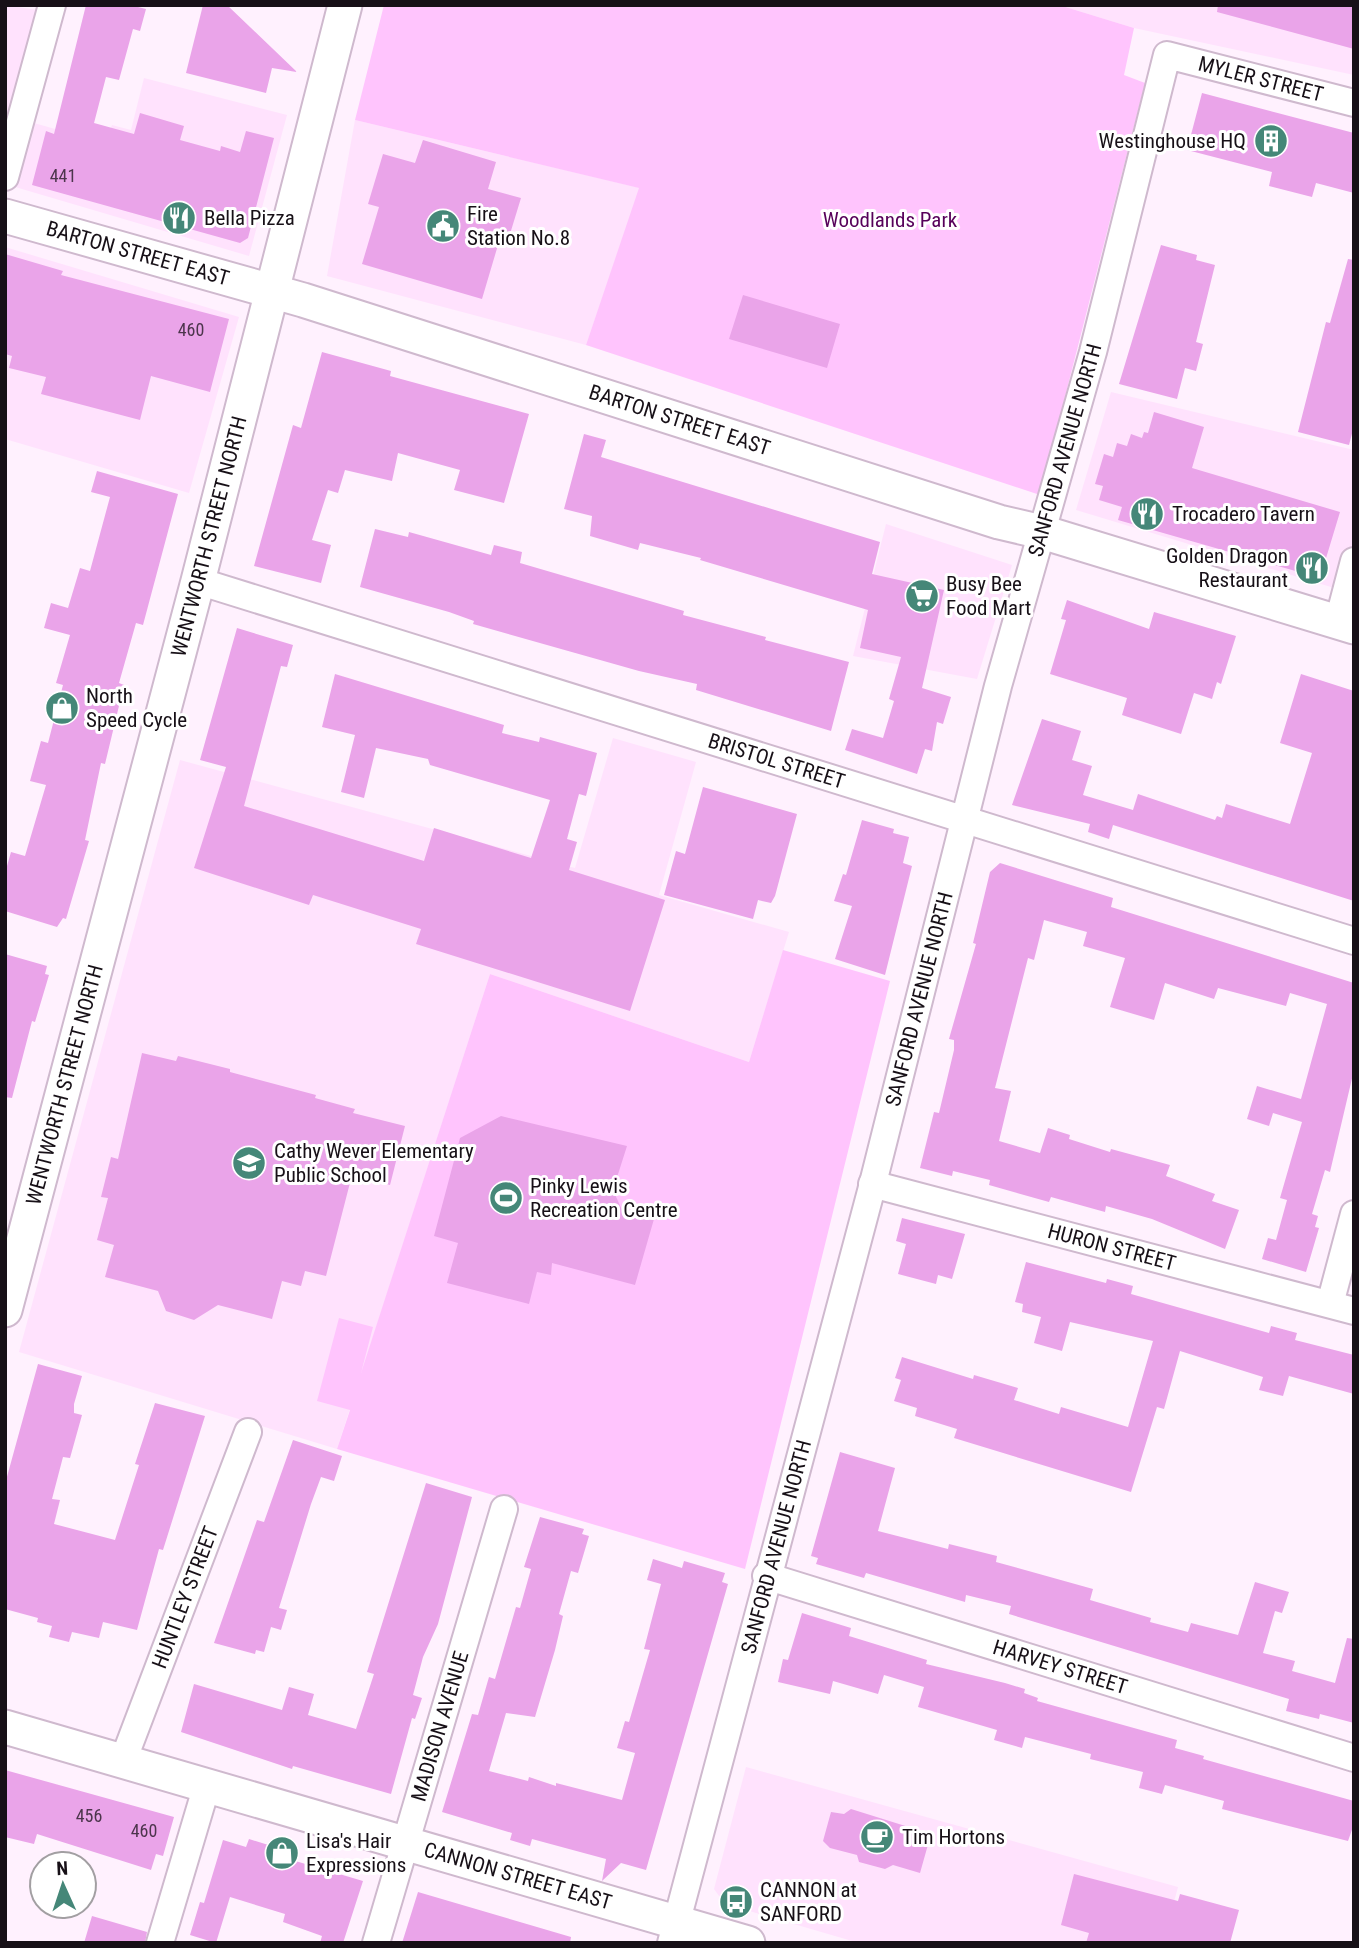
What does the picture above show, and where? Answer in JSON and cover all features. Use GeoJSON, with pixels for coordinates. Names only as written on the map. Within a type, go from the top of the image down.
{"type":"FeatureCollection","features":[{"type":"Feature","properties":{"kind":"main road","name":"WENTWORTH STREET NORTH"},"geometry":{"type":"LineString","coordinates":[[5,1310],[198,581],[345,5]]}},
{"type":"Feature","properties":{"kind":"main road","name":"BARTON STREET EAST"},"geometry":{"type":"LineString","coordinates":[[5,216],[271,292],[664,413],[999,522],[1042,532],[1346,625]]}},
{"type":"Feature","properties":{"kind":"main road","name":"CANNON STREET EAST"},"geometry":{"type":"LineString","coordinates":[[5,1727],[406,1842],[674,1932],[748,1943]]}},
{"type":"Feature","properties":{"kind":"street"},"geometry":{"type":"LineString","coordinates":[[5,177],[52,5]]}},
{"type":"Feature","properties":{"kind":"street","name":"MYLER STREET"},"geometry":{"type":"LineString","coordinates":[[1167,55],[1354,103]]}},
{"type":"Feature","properties":{"kind":"street","name":"SANFORD AVENUE NORTH"},"geometry":{"type":"LineString","coordinates":[[674,1932],[766,1576],[872,1184],[964,819],[1097,339],[1167,55]]}},
{"type":"Feature","properties":{"kind":"street"},"geometry":{"type":"LineString","coordinates":[[1346,625],[1354,561]]}},
{"type":"Feature","properties":{"kind":"street","name":"BRISTOL STREET"},"geometry":{"type":"LineString","coordinates":[[198,581],[1354,941]]}},
{"type":"Feature","properties":{"kind":"street","name":"HURON STREET"},"geometry":{"type":"LineString","coordinates":[[872,1184],[1342,1308]]}},
{"type":"Feature","properties":{"kind":"street"},"geometry":{"type":"LineString","coordinates":[[1342,1308],[1354,1214]]}},
{"type":"Feature","properties":{"kind":"street","name":"HUNTLEY STREET"},"geometry":{"type":"LineString","coordinates":[[123,1761],[248,1433]]}},
{"type":"Feature","properties":{"kind":"street","name":"MADISON AVENUE"},"geometry":{"type":"LineString","coordinates":[[376,1943],[504,1509]]}},
{"type":"Feature","properties":{"kind":"street","name":"HARVEY STREET"},"geometry":{"type":"LineString","coordinates":[[766,1576],[1354,1758]]}},
{"type":"Feature","properties":{"kind":"street"},"geometry":{"type":"LineString","coordinates":[[160,1943],[207,1785]]}},
{"type":"Feature","properties":{"kind":"shaded area"},"geometry":{"type":"Polygon","coordinates":[[[5,5],[37,10],[9,116],[105,143],[112,125],[131,130],[144,78],[287,115],[249,256],[5,184],[5,5]]]}},
{"type":"Feature","properties":{"kind":"shaded area"},"geometry":{"type":"Polygon","coordinates":[[[1059,5],[1354,5],[1354,75],[1134,28],[1059,5]]]}},
{"type":"Feature","properties":{"kind":"shaded area"},"geometry":{"type":"Polygon","coordinates":[[[355,120],[640,188],[586,345],[327,276],[355,120]]]}},
{"type":"Feature","properties":{"kind":"shaded area"},"geometry":{"type":"Polygon","coordinates":[[[5,247],[239,317],[189,493],[5,439],[5,247]]]}},
{"type":"Feature","properties":{"kind":"shaded area"},"geometry":{"type":"Polygon","coordinates":[[[1111,392],[1354,450],[1354,594],[1076,510],[1111,392]]]}},
{"type":"Feature","properties":{"kind":"shaded area"},"geometry":{"type":"Polygon","coordinates":[[[886,524],[1012,565],[977,679],[853,656],[886,524]]]}},
{"type":"Feature","properties":{"kind":"shaded area","name":"Cathy Wever Elementary Public School"},"geometry":{"type":"Polygon","coordinates":[[[613,738],[696,762],[659,895],[789,932],[749,1062],[490,974],[337,1449],[19,1352],[180,760],[575,868],[613,738]]]}},
{"type":"Feature","properties":{"kind":"shaded area"},"geometry":{"type":"Polygon","coordinates":[[[746,1767],[1178,1887],[1163,1943],[859,1943],[725,1904],[714,1889],[746,1767]]]}},
{"type":"Feature","properties":{"kind":"green space","name":"Woodlands Park"},"geometry":{"type":"Polygon","coordinates":[[[384,5],[1059,5],[1134,28],[1124,75],[1145,83],[1040,495],[586,345],[639,188],[355,120],[384,5]]]}},
{"type":"Feature","properties":{"kind":"green space"},"geometry":{"type":"Polygon","coordinates":[[[783,950],[890,981],[745,1569],[337,1449],[350,1410],[317,1401],[339,1318],[373,1327],[361,1373],[490,974],[749,1062],[783,950]]]}},
{"type":"Feature","properties":{"kind":"building"},"geometry":{"type":"Polygon","coordinates":[[[86,5],[130,5],[146,9],[140,31],[133,29],[119,80],[106,77],[94,123],[134,134],[140,113],[184,126],[180,140],[220,151],[221,146],[240,152],[246,131],[274,138],[248,238],[240,243],[32,185],[46,131],[54,134],[86,5]]]}},
{"type":"Feature","properties":{"kind":"building"},"geometry":{"type":"Polygon","coordinates":[[[203,5],[227,5],[297,72],[272,68],[266,93],[186,73],[203,5]]]}},
{"type":"Feature","properties":{"kind":"building"},"geometry":{"type":"Polygon","coordinates":[[[1218,5],[1354,5],[1354,49],[1217,12],[1218,5]]]}},
{"type":"Feature","properties":{"kind":"building","name":"Westinghouse HQ"},"geometry":{"type":"Polygon","coordinates":[[[1202,93],[1354,133],[1354,193],[1316,183],[1312,197],[1269,186],[1272,172],[1187,150],[1202,93]]]}},
{"type":"Feature","properties":{"kind":"building","name":"Fire Station No.8"},"geometry":{"type":"Polygon","coordinates":[[[423,140],[496,162],[488,189],[521,198],[506,247],[498,245],[482,299],[362,264],[379,207],[368,204],[383,154],[415,163],[423,140]]]}},
{"type":"Feature","properties":{"kind":"building"},"geometry":{"type":"Polygon","coordinates":[[[1161,245],[1197,255],[1196,260],[1215,265],[1196,342],[1203,344],[1196,371],[1185,368],[1177,399],[1119,384],[1161,245]]]}},
{"type":"Feature","properties":{"kind":"building"},"geometry":{"type":"Polygon","coordinates":[[[5,254],[63,271],[61,275],[229,319],[210,392],[151,376],[140,420],[41,394],[46,377],[9,368],[12,356],[5,354],[5,254]]]}},
{"type":"Feature","properties":{"kind":"building"},"geometry":{"type":"Polygon","coordinates":[[[1348,259],[1354,260],[1354,426],[1349,445],[1298,432],[1326,322],[1330,323],[1348,259]]]}},
{"type":"Feature","properties":{"kind":"building"},"geometry":{"type":"Polygon","coordinates":[[[743,295],[840,324],[827,368],[729,339],[743,295]]]}},
{"type":"Feature","properties":{"kind":"building"},"geometry":{"type":"Polygon","coordinates":[[[322,352],[391,371],[390,376],[529,414],[504,503],[454,490],[460,470],[398,453],[392,481],[345,470],[338,493],[328,490],[312,540],[331,545],[321,583],[254,566],[293,425],[301,428],[322,352]]]}},
{"type":"Feature","properties":{"kind":"building"},"geometry":{"type":"Polygon","coordinates":[[[1154,412],[1204,427],[1192,468],[1340,512],[1320,578],[1118,520],[1122,507],[1099,500],[1103,486],[1095,484],[1104,454],[1113,457],[1117,443],[1127,446],[1131,434],[1142,438],[1144,432],[1148,433],[1154,412]]]}},
{"type":"Feature","properties":{"kind":"building"},"geometry":{"type":"Polygon","coordinates":[[[584,434],[606,440],[601,457],[880,542],[872,574],[944,590],[922,688],[951,697],[943,724],[937,722],[932,751],[925,749],[917,774],[845,750],[852,729],[883,738],[894,701],[889,699],[901,657],[860,648],[868,610],[700,560],[701,558],[640,543],[638,550],[590,536],[592,516],[564,509],[584,434]]]}},
{"type":"Feature","properties":{"kind":"building"},"geometry":{"type":"Polygon","coordinates":[[[97,471],[178,494],[143,625],[136,623],[119,683],[124,685],[105,764],[101,763],[85,840],[89,841],[66,919],[63,918],[57,927],[5,911],[5,873],[11,852],[25,856],[46,785],[30,781],[41,741],[48,743],[63,685],[56,683],[70,635],[44,628],[51,603],[68,608],[80,568],[90,571],[110,497],[91,492],[97,471]]]}},
{"type":"Feature","properties":{"kind":"building"},"geometry":{"type":"Polygon","coordinates":[[[375,529],[408,537],[409,532],[491,555],[494,545],[522,552],[520,563],[684,611],[683,615],[766,637],[765,640],[849,662],[831,731],[696,690],[697,684],[639,671],[473,624],[474,621],[449,612],[360,587],[375,529]]]}},
{"type":"Feature","properties":{"kind":"building"},"geometry":{"type":"Polygon","coordinates":[[[1067,600],[1149,629],[1154,612],[1236,636],[1221,684],[1217,682],[1212,699],[1194,693],[1181,734],[1122,715],[1127,698],[1050,674],[1066,620],[1061,619],[1067,600]]]}},
{"type":"Feature","properties":{"kind":"building"},"geometry":{"type":"Polygon","coordinates":[[[237,628],[293,645],[287,667],[281,666],[244,806],[424,861],[434,828],[531,858],[550,800],[430,765],[428,759],[376,748],[364,798],[341,792],[355,735],[322,727],[335,674],[504,725],[502,733],[539,742],[540,737],[597,753],[586,796],[579,794],[567,839],[577,842],[569,870],[665,900],[630,1011],[416,944],[421,929],[313,895],[309,905],[194,868],[226,767],[200,760],[237,628]]]}},
{"type":"Feature","properties":{"kind":"building"},"geometry":{"type":"Polygon","coordinates":[[[1301,674],[1354,691],[1354,901],[1113,825],[1109,839],[1088,832],[1090,824],[1012,805],[1042,719],[1081,731],[1072,760],[1092,766],[1083,795],[1133,810],[1138,794],[1215,820],[1217,816],[1222,818],[1226,804],[1290,824],[1312,753],[1280,743],[1301,674]]]}},
{"type":"Feature","properties":{"kind":"building"},"geometry":{"type":"Polygon","coordinates":[[[703,787],[797,814],[775,896],[771,903],[758,900],[753,919],[664,895],[676,851],[685,854],[703,787]]]}},
{"type":"Feature","properties":{"kind":"building"},"geometry":{"type":"Polygon","coordinates":[[[862,820],[894,829],[893,833],[909,837],[903,863],[912,866],[885,975],[835,959],[852,906],[834,901],[843,874],[846,875],[862,820]]]}},
{"type":"Feature","properties":{"kind":"building"},"geometry":{"type":"Polygon","coordinates":[[[1000,863],[1113,898],[1111,907],[1354,983],[1354,1070],[1330,1172],[1325,1170],[1312,1214],[1318,1216],[1315,1227],[1319,1228],[1306,1272],[1262,1259],[1268,1238],[1276,1240],[1287,1200],[1280,1198],[1302,1122],[1273,1113],[1269,1126],[1247,1119],[1257,1086],[1301,1099],[1327,1004],[1290,993],[1286,1006],[1218,988],[1214,999],[1165,983],[1154,1020],[1110,1007],[1125,958],[1083,946],[1087,932],[1044,920],[1034,960],[1028,958],[995,1088],[1011,1091],[999,1141],[1040,1153],[1048,1128],[1070,1135],[1069,1139],[1110,1152],[1111,1149],[1170,1165],[1166,1176],[1215,1194],[1212,1201],[1239,1210],[1225,1249],[1152,1219],[1106,1206],[1105,1212],[1051,1197],[1049,1202],[989,1185],[990,1180],[953,1171],[952,1176],[920,1168],[934,1112],[939,1113],[954,1050],[954,1040],[949,1039],[976,944],[973,943],[990,872],[1000,863]]]}},
{"type":"Feature","properties":{"kind":"building"},"geometry":{"type":"Polygon","coordinates":[[[5,954],[47,966],[45,974],[49,975],[35,1022],[32,1021],[12,1098],[5,1097],[5,954]]]}},
{"type":"Feature","properties":{"kind":"building"},"geometry":{"type":"Polygon","coordinates":[[[142,1053],[176,1061],[178,1056],[230,1069],[230,1072],[316,1095],[315,1098],[355,1109],[353,1113],[405,1126],[390,1185],[352,1175],[326,1276],[305,1271],[301,1286],[282,1281],[272,1319],[218,1305],[194,1320],[166,1311],[158,1291],[105,1277],[114,1245],[97,1240],[108,1198],[101,1197],[111,1157],[118,1159],[142,1053]]]}},
{"type":"Feature","properties":{"kind":"building"},"geometry":{"type":"Polygon","coordinates":[[[501,1116],[627,1146],[613,1190],[622,1210],[654,1219],[635,1285],[552,1263],[551,1275],[537,1272],[529,1304],[447,1283],[458,1243],[434,1236],[460,1138],[501,1116]]]}},
{"type":"Feature","properties":{"kind":"building"},"geometry":{"type":"Polygon","coordinates":[[[902,1218],[965,1234],[952,1279],[938,1275],[936,1284],[898,1274],[906,1244],[896,1241],[902,1218]]]}},
{"type":"Feature","properties":{"kind":"building"},"geometry":{"type":"Polygon","coordinates":[[[1026,1262],[1106,1283],[1107,1279],[1133,1286],[1131,1294],[1269,1333],[1271,1326],[1297,1333],[1295,1340],[1354,1355],[1354,1394],[1289,1376],[1283,1396],[1259,1390],[1263,1377],[1180,1351],[1164,1409],[1157,1407],[1131,1492],[954,1438],[957,1429],[915,1416],[917,1408],[894,1401],[901,1380],[895,1378],[902,1357],[973,1379],[974,1375],[1018,1388],[1014,1400],[1059,1414],[1061,1407],[1128,1427],[1153,1341],[1070,1322],[1062,1351],[1034,1343],[1041,1317],[1022,1312],[1023,1304],[1015,1302],[1026,1262]]]}},
{"type":"Feature","properties":{"kind":"building"},"geometry":{"type":"Polygon","coordinates":[[[38,1364],[82,1376],[74,1413],[82,1415],[70,1458],[63,1457],[52,1499],[60,1500],[54,1524],[115,1540],[139,1465],[135,1464],[155,1403],[205,1416],[163,1550],[159,1549],[137,1630],[103,1622],[99,1638],[72,1632],[69,1642],[49,1637],[52,1626],[37,1622],[38,1618],[5,1609],[5,1484],[38,1364]]]}},
{"type":"Feature","properties":{"kind":"building"},"geometry":{"type":"Polygon","coordinates":[[[293,1440],[342,1456],[334,1481],[321,1477],[311,1504],[279,1608],[287,1610],[281,1630],[271,1627],[264,1652],[256,1650],[255,1654],[214,1643],[257,1520],[264,1522],[293,1440]]]}},
{"type":"Feature","properties":{"kind":"building"},"geometry":{"type":"Polygon","coordinates":[[[840,1452],[895,1468],[878,1531],[948,1549],[949,1544],[997,1556],[996,1562],[1093,1589],[1090,1600],[1151,1618],[1150,1622],[1188,1632],[1191,1623],[1238,1635],[1255,1582],[1289,1592],[1282,1613],[1275,1611],[1263,1653],[1295,1661],[1292,1671],[1335,1683],[1347,1638],[1354,1639],[1354,1723],[1320,1714],[1319,1719],[1286,1711],[1289,1699],[1009,1614],[1011,1606],[966,1595],[965,1602],[866,1573],[864,1578],[816,1564],[818,1558],[811,1556],[840,1452]]]}},
{"type":"Feature","properties":{"kind":"building"},"geometry":{"type":"Polygon","coordinates":[[[426,1483],[472,1497],[438,1624],[423,1657],[413,1695],[422,1698],[415,1719],[412,1718],[391,1794],[293,1766],[292,1769],[181,1732],[194,1684],[282,1710],[289,1687],[314,1694],[308,1715],[356,1729],[374,1674],[367,1672],[426,1483]]]}},
{"type":"Feature","properties":{"kind":"building"},"geometry":{"type":"Polygon","coordinates":[[[540,1517],[584,1529],[582,1534],[589,1536],[578,1573],[571,1571],[559,1614],[563,1616],[555,1650],[535,1717],[506,1713],[489,1771],[528,1781],[529,1777],[556,1786],[556,1783],[622,1800],[635,1753],[617,1748],[625,1721],[629,1722],[650,1650],[644,1649],[661,1584],[647,1580],[653,1559],[682,1568],[684,1561],[725,1573],[722,1582],[728,1584],[646,1870],[621,1863],[602,1881],[606,1859],[532,1839],[530,1846],[510,1840],[512,1833],[442,1812],[472,1714],[478,1715],[489,1677],[495,1679],[516,1607],[520,1608],[531,1569],[524,1567],[540,1517]]]}},
{"type":"Feature","properties":{"kind":"building"},"geometry":{"type":"Polygon","coordinates":[[[802,1613],[851,1628],[849,1636],[927,1660],[926,1664],[1025,1689],[1024,1693],[1038,1698],[1037,1701],[1177,1740],[1175,1748],[1204,1756],[1203,1759],[1354,1801],[1354,1824],[1348,1841],[1222,1809],[1224,1801],[1165,1785],[1162,1794],[1139,1788],[1143,1772],[1090,1759],[1091,1754],[1025,1737],[1022,1748],[994,1740],[997,1730],[918,1707],[924,1687],[884,1675],[878,1694],[833,1681],[830,1694],[778,1682],[783,1659],[788,1660],[802,1613]]]}},
{"type":"Feature","properties":{"kind":"building"},"geometry":{"type":"Polygon","coordinates":[[[5,1770],[174,1817],[163,1856],[156,1854],[151,1870],[98,1853],[98,1850],[88,1850],[37,1834],[34,1844],[5,1837],[5,1770]]]}},
{"type":"Feature","properties":{"kind":"building","name":"Tim Hortons"},"geometry":{"type":"Polygon","coordinates":[[[851,1809],[931,1834],[920,1873],[893,1865],[885,1869],[859,1862],[857,1855],[830,1848],[823,1841],[831,1812],[844,1814],[851,1809]]]}},
{"type":"Feature","properties":{"kind":"building"},"geometry":{"type":"Polygon","coordinates":[[[249,1839],[294,1853],[292,1860],[363,1881],[343,1943],[320,1943],[322,1936],[283,1922],[285,1914],[230,1897],[216,1943],[190,1935],[200,1902],[204,1903],[223,1840],[246,1847],[249,1839]]]}},
{"type":"Feature","properties":{"kind":"building"},"geometry":{"type":"Polygon","coordinates":[[[1074,1874],[1178,1901],[1180,1894],[1239,1910],[1230,1943],[1086,1943],[1089,1933],[1061,1925],[1074,1874]]]}},
{"type":"Feature","properties":{"kind":"building"},"geometry":{"type":"Polygon","coordinates":[[[418,1892],[571,1937],[570,1943],[402,1943],[418,1892]]]}},
{"type":"Feature","properties":{"kind":"building"},"geometry":{"type":"Polygon","coordinates":[[[98,1918],[147,1932],[145,1943],[84,1943],[91,1920],[98,1920],[98,1918]]]}},
{"type":"Feature","properties":{"kind":"place","name":"Westinghouse HQ"},"geometry":{"type":"Point","coordinates":[1271,141]}},
{"type":"Feature","properties":{"kind":"place","name":"Bella Pizza"},"geometry":{"type":"Point","coordinates":[179,218]}},
{"type":"Feature","properties":{"kind":"place","name":"Fire Station No.8"},"geometry":{"type":"Point","coordinates":[443,226]}},
{"type":"Feature","properties":{"kind":"place","name":"Trocadero Tavern"},"geometry":{"type":"Point","coordinates":[1147,514]}},
{"type":"Feature","properties":{"kind":"place","name":"Golden Dragon Restaurant"},"geometry":{"type":"Point","coordinates":[1312,568]}},
{"type":"Feature","properties":{"kind":"place","name":"Busy Bee Food Mart"},"geometry":{"type":"Point","coordinates":[922,596]}},
{"type":"Feature","properties":{"kind":"place","name":"North Speed Cycle"},"geometry":{"type":"Point","coordinates":[62,708]}},
{"type":"Feature","properties":{"kind":"place","name":"Cathy Wever Elementary Public School"},"geometry":{"type":"Point","coordinates":[249,1163]}},
{"type":"Feature","properties":{"kind":"place","name":"Pinky Lewis Recreation Centre"},"geometry":{"type":"Point","coordinates":[506,1198]}},
{"type":"Feature","properties":{"kind":"place","name":"Tim Hortons"},"geometry":{"type":"Point","coordinates":[877,1837]}},
{"type":"Feature","properties":{"kind":"place","name":"Lisa's Hair Expressions"},"geometry":{"type":"Point","coordinates":[282,1853]}},
{"type":"Feature","properties":{"kind":"place","name":"CANNON at SANFORD"},"geometry":{"type":"Point","coordinates":[736,1902]}}]}
